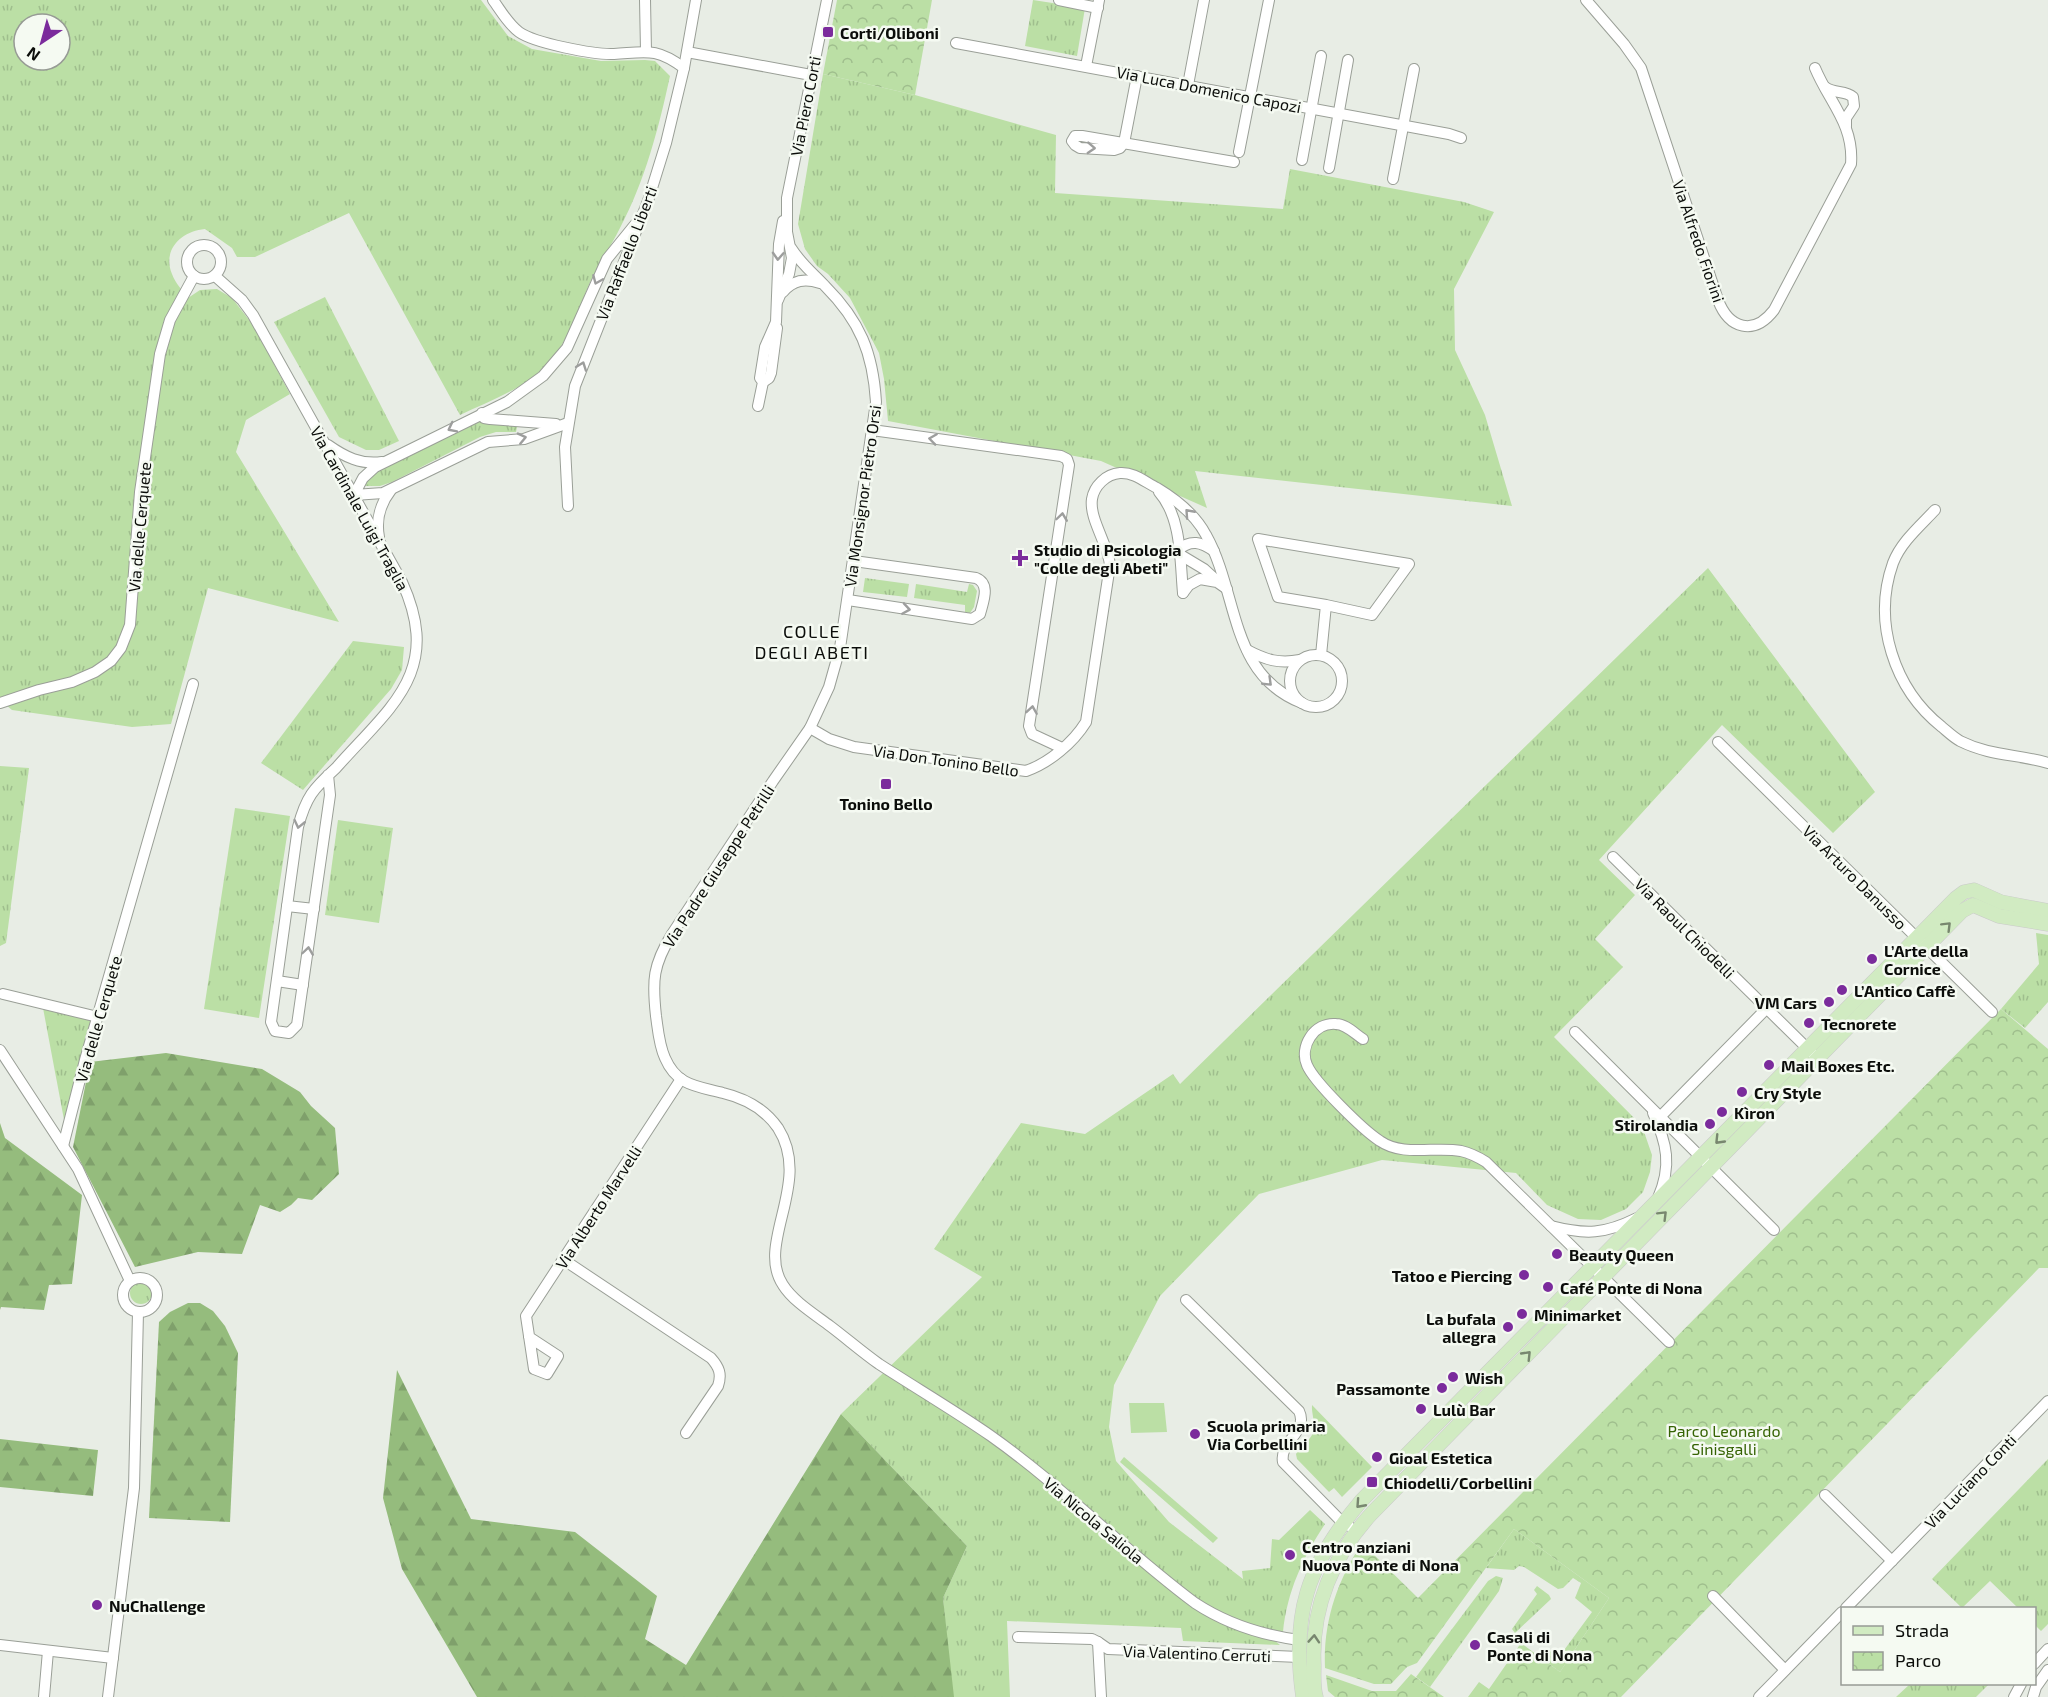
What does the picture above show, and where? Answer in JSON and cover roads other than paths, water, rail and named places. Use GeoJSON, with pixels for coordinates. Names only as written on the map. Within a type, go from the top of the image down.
{"type":"FeatureCollection","features":[{"type":"Feature","properties":{"kind":"main road"},"geometry":{"type":"LineString","coordinates":[[1922,943],[1956,898],[1969,890],[1980,891],[2001,902],[2048,911]]}},
{"type":"Feature","properties":{"kind":"main road"},"geometry":{"type":"LineString","coordinates":[[1316,1697],[1313,1656],[1315,1626],[1324,1590],[1333,1568],[1357,1531],[1597,1273],[1922,943],[1962,911],[1970,906],[1978,907],[1999,916],[2048,924]]}},
{"type":"Feature","properties":{"kind":"main road"},"geometry":{"type":"LineString","coordinates":[[1303,1697],[1299,1657],[1302,1616],[1310,1582],[1336,1532],[1360,1502],[1597,1273],[1655,1204],[1706,1162]]}},
{"type":"Feature","properties":{"kind":"street"},"geometry":{"type":"LineString","coordinates":[[493,0],[510,24],[536,41],[611,54],[646,51],[665,56],[684,68]]}},
{"type":"Feature","properties":{"kind":"street"},"geometry":{"type":"LineString","coordinates":[[645,0],[646,51]]}},
{"type":"Feature","properties":{"kind":"street","name":"Via Raffaello Liberti"},"geometry":{"type":"LineString","coordinates":[[568,506],[565,447],[575,386],[642,216],[666,143],[684,68],[696,0]]}},
{"type":"Feature","properties":{"kind":"street","name":"Via Piero Corti"},"geometry":{"type":"LineString","coordinates":[[758,406],[763,382],[769,378],[771,373],[777,334],[779,243],[827,0]]}},
{"type":"Feature","properties":{"kind":"street"},"geometry":{"type":"LineString","coordinates":[[1059,0],[1098,4],[1086,66]]}},
{"type":"Feature","properties":{"kind":"street"},"geometry":{"type":"LineString","coordinates":[[1188,85],[1204,0]]}},
{"type":"Feature","properties":{"kind":"street"},"geometry":{"type":"LineString","coordinates":[[1137,76],[1124,143],[1236,157],[1269,0]]}},
{"type":"Feature","properties":{"kind":"street","name":"Via Alfredo Fiorini"},"geometry":{"type":"LineString","coordinates":[[1586,0],[1624,44],[1641,68],[1718,300],[1725,316],[1735,324],[1748,326],[1759,323],[1768,317],[1780,300],[1850,168],[1851,153],[1846,118],[1851,111]]}},
{"type":"Feature","properties":{"kind":"street","name":"Via Luca Domenico Capozi"},"geometry":{"type":"LineString","coordinates":[[956,43],[1461,138]]}},
{"type":"Feature","properties":{"kind":"street"},"geometry":{"type":"LineString","coordinates":[[687,52],[812,75]]}},
{"type":"Feature","properties":{"kind":"street"},"geometry":{"type":"LineString","coordinates":[[1302,160],[1321,56]]}},
{"type":"Feature","properties":{"kind":"street"},"geometry":{"type":"LineString","coordinates":[[1329,168],[1348,60]]}},
{"type":"Feature","properties":{"kind":"street","name":"Via Alfredo Fiorini"},"geometry":{"type":"LineString","coordinates":[[1815,68],[1846,126]]}},
{"type":"Feature","properties":{"kind":"street"},"geometry":{"type":"LineString","coordinates":[[1393,179],[1414,69]]}},
{"type":"Feature","properties":{"kind":"street"},"geometry":{"type":"LineString","coordinates":[[1822,83],[1833,92],[1842,93],[1851,95],[1854,106],[1851,111],[1844,113],[1837,107],[1836,98],[1842,93]]}},
{"type":"Feature","properties":{"kind":"street","name":"Via Piero Corti"},"geometry":{"type":"LineString","coordinates":[[778,300],[789,274],[791,248],[786,212]]}},
{"type":"Feature","properties":{"kind":"street"},"geometry":{"type":"LineString","coordinates":[[568,423],[524,439],[488,442],[391,490],[377,495],[354,495],[363,477],[383,462],[507,402],[557,363],[575,332],[607,259],[642,216]]}},
{"type":"Feature","properties":{"kind":"street"},"geometry":{"type":"LineString","coordinates":[[205,245],[216,250],[221,260],[219,271],[215,276],[204,280],[194,276],[188,267],[188,256],[194,248],[205,245]]}},
{"type":"Feature","properties":{"kind":"street","name":"Via Monsignor Pietro Orsi"},"geometry":{"type":"LineString","coordinates":[[791,248],[799,262],[842,304],[853,319],[871,358],[876,402],[854,561],[836,668],[810,728]]}},
{"type":"Feature","properties":{"kind":"street","name":"Via delle Cerquete"},"geometry":{"type":"LineString","coordinates":[[0,704],[39,690],[72,682],[95,672],[111,661],[121,648],[130,625],[140,492],[160,354],[170,320],[194,276]]}},
{"type":"Feature","properties":{"kind":"street","name":"Via Cardinale Luigi Traglia"},"geometry":{"type":"LineString","coordinates":[[215,276],[242,300],[253,315],[402,582],[414,614],[417,648],[406,686],[312,791],[303,809],[298,827],[271,1022],[275,1032],[289,1034],[297,1025],[330,795],[328,775]]}},
{"type":"Feature","properties":{"kind":"street"},"geometry":{"type":"LineString","coordinates":[[778,300],[784,290],[795,282],[808,280],[823,284]]}},
{"type":"Feature","properties":{"kind":"street"},"geometry":{"type":"LineString","coordinates":[[482,413],[484,417],[535,424],[568,423]]}},
{"type":"Feature","properties":{"kind":"street"},"geometry":{"type":"LineString","coordinates":[[872,430],[1060,456],[1067,459],[1069,465],[1066,487],[1029,726],[1032,734],[1062,748]]}},
{"type":"Feature","properties":{"kind":"street"},"geometry":{"type":"LineString","coordinates":[[324,442],[356,461],[383,462]]}},
{"type":"Feature","properties":{"kind":"street","name":"Via Don Tonino Bello"},"geometry":{"type":"LineString","coordinates":[[810,728],[847,746],[1026,771],[1041,766],[1082,729],[1086,722],[1109,571],[1108,552],[1094,515],[1092,498],[1101,482],[1114,474],[1127,473],[1173,497],[1192,515],[1206,533],[1227,589],[1245,649],[1258,672],[1275,689],[1286,697],[1302,703]]}},
{"type":"Feature","properties":{"kind":"street","name":"Via Don Tonino Bello"},"geometry":{"type":"LineString","coordinates":[[1153,486],[1170,508],[1179,552],[1183,593],[1189,585],[1200,579],[1217,582]]}},
{"type":"Feature","properties":{"kind":"street"},"geometry":{"type":"LineString","coordinates":[[380,542],[379,514],[391,490]]}},
{"type":"Feature","properties":{"kind":"street"},"geometry":{"type":"LineString","coordinates":[[1935,510],[1906,541],[1894,562],[1886,597],[1886,625],[1900,677],[1926,715],[1957,740],[1981,750],[2048,763]]}},
{"type":"Feature","properties":{"kind":"street"},"geometry":{"type":"LineString","coordinates":[[1258,539],[1409,564],[1372,615],[1326,605],[1278,597],[1258,539]]}},
{"type":"Feature","properties":{"kind":"street"},"geometry":{"type":"LineString","coordinates":[[1214,551],[1199,542],[1194,542],[1184,545],[1179,552],[1227,589]]}},
{"type":"Feature","properties":{"kind":"street"},"geometry":{"type":"LineString","coordinates":[[848,600],[972,619],[980,614],[985,587],[982,581],[976,578],[854,561]]}},
{"type":"Feature","properties":{"kind":"street"},"geometry":{"type":"LineString","coordinates":[[1321,656],[1326,605]]}},
{"type":"Feature","properties":{"kind":"street"},"geometry":{"type":"LineString","coordinates":[[1245,649],[1272,662],[1286,663],[1307,656],[1321,656],[1335,663],[1340,671],[1341,686],[1334,700],[1325,705],[1311,706],[1302,703],[1295,696],[1290,684],[1291,673],[1300,660]]}},
{"type":"Feature","properties":{"kind":"street","name":"Via delle Cerquete"},"geometry":{"type":"LineString","coordinates":[[63,1146],[193,684]]}},
{"type":"Feature","properties":{"kind":"street","name":"Via Padre Giuseppe Petrilli"},"geometry":{"type":"LineString","coordinates":[[681,1079],[665,1059],[660,1044],[654,981],[659,957],[672,934],[810,728]]}},
{"type":"Feature","properties":{"kind":"street","name":"Via Arturo Danusso"},"geometry":{"type":"LineString","coordinates":[[1718,742],[1992,1012]]}},
{"type":"Feature","properties":{"kind":"street","name":"Via Raoul Chiodelli"},"geometry":{"type":"LineString","coordinates":[[1613,857],[1813,1053]]}},
{"type":"Feature","properties":{"kind":"street"},"geometry":{"type":"LineString","coordinates":[[287,906],[314,909]]}},
{"type":"Feature","properties":{"kind":"street"},"geometry":{"type":"LineString","coordinates":[[277,981],[303,985]]}},
{"type":"Feature","properties":{"kind":"street"},"geometry":{"type":"LineString","coordinates":[[3,994],[98,1017]]}},
{"type":"Feature","properties":{"kind":"street"},"geometry":{"type":"LineString","coordinates":[[1660,1117],[1767,1008]]}},
{"type":"Feature","properties":{"kind":"street"},"geometry":{"type":"LineString","coordinates":[[1364,1039],[1335,1023],[1318,1029],[1308,1039],[1305,1052],[1306,1063],[1314,1078],[1382,1143],[1402,1149],[1460,1151],[1475,1155],[1486,1162],[1669,1342]]}},
{"type":"Feature","properties":{"kind":"street"},"geometry":{"type":"LineString","coordinates":[[1575,1032],[1774,1230]]}},
{"type":"Feature","properties":{"kind":"street"},"geometry":{"type":"LineString","coordinates":[[0,1050],[78,1169],[130,1281]]}},
{"type":"Feature","properties":{"kind":"street","name":"Via Alberto Marvelli"},"geometry":{"type":"LineString","coordinates":[[529,1337],[526,1316],[681,1079]]}},
{"type":"Feature","properties":{"kind":"street","name":"Via Nicola Saliola"},"geometry":{"type":"LineString","coordinates":[[681,1079],[694,1087],[721,1092],[750,1103],[762,1110],[777,1127],[789,1152],[791,1167],[790,1184],[775,1252],[778,1276],[790,1294],[879,1364],[991,1436],[1028,1464],[1175,1588],[1208,1611],[1255,1631],[1299,1640]]}},
{"type":"Feature","properties":{"kind":"street"},"geometry":{"type":"LineString","coordinates":[[1650,1107],[1664,1137],[1666,1151],[1666,1170],[1661,1192],[1655,1204]]}},
{"type":"Feature","properties":{"kind":"street"},"geometry":{"type":"LineString","coordinates":[[1551,1226],[1570,1231],[1593,1233],[1619,1226],[1645,1214]]}},
{"type":"Feature","properties":{"kind":"street"},"geometry":{"type":"LineString","coordinates":[[564,1260],[717,1364],[720,1378],[718,1386],[686,1432]]}},
{"type":"Feature","properties":{"kind":"street"},"geometry":{"type":"LineString","coordinates":[[142,1278],[154,1284],[157,1290],[155,1304],[144,1311],[131,1310],[123,1299],[125,1286],[130,1281],[142,1278]]}},
{"type":"Feature","properties":{"kind":"street"},"geometry":{"type":"LineString","coordinates":[[1186,1300],[1299,1411],[1302,1421],[1300,1428],[1284,1449],[1283,1462],[1344,1522],[1357,1531]]}},
{"type":"Feature","properties":{"kind":"street"},"geometry":{"type":"LineString","coordinates":[[108,1697],[134,1488],[138,1312]]}},
{"type":"Feature","properties":{"kind":"street","name":"Via Luciano Conti"},"geometry":{"type":"LineString","coordinates":[[1847,1607],[2048,1401]]}},
{"type":"Feature","properties":{"kind":"street"},"geometry":{"type":"LineString","coordinates":[[1825,1495],[1892,1561]]}},
{"type":"Feature","properties":{"kind":"street"},"geometry":{"type":"LineString","coordinates":[[1713,1596],[1785,1671]]}},
{"type":"Feature","properties":{"kind":"street"},"geometry":{"type":"LineString","coordinates":[[1759,1697],[1841,1613]]}},
{"type":"Feature","properties":{"kind":"street","name":"Via Valentino Cerruti"},"geometry":{"type":"LineString","coordinates":[[1018,1637],[1092,1639],[1108,1649],[1299,1657]]}},
{"type":"Feature","properties":{"kind":"street","name":"Via Valentino Cerruti"},"geometry":{"type":"LineString","coordinates":[[1098,1642],[1101,1697]]}},
{"type":"Feature","properties":{"kind":"street"},"geometry":{"type":"LineString","coordinates":[[0,1645],[113,1658]]}},
{"type":"Feature","properties":{"kind":"street"},"geometry":{"type":"LineString","coordinates":[[2036,1662],[2048,1649]]}},
{"type":"Feature","properties":{"kind":"street"},"geometry":{"type":"LineString","coordinates":[[44,1697],[48,1651]]}},
{"type":"Feature","properties":{"kind":"street"},"geometry":{"type":"LineString","coordinates":[[2033,1697],[2036,1687],[2048,1670]]}},
{"type":"Feature","properties":{"kind":"place","name":"Corti/Oliboni"},"geometry":{"type":"Point","coordinates":[828,32]}},
{"type":"Feature","properties":{"kind":"place","name":"Studio di Psicologia \"Colle degli Abeti\""},"geometry":{"type":"Point","coordinates":[1020,558]}},
{"type":"Feature","properties":{"kind":"place","name":"Tonino Bello"},"geometry":{"type":"Point","coordinates":[886,784]}},
{"type":"Feature","properties":{"kind":"place","name":"L’Arte della Cornice"},"geometry":{"type":"Point","coordinates":[1872,959]}},
{"type":"Feature","properties":{"kind":"place","name":"L’Antico Caffè"},"geometry":{"type":"Point","coordinates":[1842,990]}},
{"type":"Feature","properties":{"kind":"place","name":"VM Cars"},"geometry":{"type":"Point","coordinates":[1829,1002]}},
{"type":"Feature","properties":{"kind":"place","name":"Tecnorete"},"geometry":{"type":"Point","coordinates":[1809,1023]}},
{"type":"Feature","properties":{"kind":"place","name":"Mail Boxes Etc."},"geometry":{"type":"Point","coordinates":[1769,1065]}},
{"type":"Feature","properties":{"kind":"place","name":"Cry Style"},"geometry":{"type":"Point","coordinates":[1742,1092]}},
{"type":"Feature","properties":{"kind":"place","name":"Kìron"},"geometry":{"type":"Point","coordinates":[1722,1112]}},
{"type":"Feature","properties":{"kind":"place","name":"Stirolandia"},"geometry":{"type":"Point","coordinates":[1710,1124]}},
{"type":"Feature","properties":{"kind":"place","name":"Beauty Queen"},"geometry":{"type":"Point","coordinates":[1557,1254]}},
{"type":"Feature","properties":{"kind":"place","name":"Tatoo e Piercing"},"geometry":{"type":"Point","coordinates":[1524,1275]}},
{"type":"Feature","properties":{"kind":"place","name":"Café Ponte di Nona"},"geometry":{"type":"Point","coordinates":[1548,1287]}},
{"type":"Feature","properties":{"kind":"place","name":"Minimarket"},"geometry":{"type":"Point","coordinates":[1522,1314]}},
{"type":"Feature","properties":{"kind":"place","name":"La bufala allegra"},"geometry":{"type":"Point","coordinates":[1508,1327]}},
{"type":"Feature","properties":{"kind":"place","name":"Wish"},"geometry":{"type":"Point","coordinates":[1453,1377]}},
{"type":"Feature","properties":{"kind":"place","name":"Passamonte"},"geometry":{"type":"Point","coordinates":[1442,1388]}},
{"type":"Feature","properties":{"kind":"place","name":"Lulù Bar"},"geometry":{"type":"Point","coordinates":[1421,1409]}},
{"type":"Feature","properties":{"kind":"place","name":"Scuola primaria Via Corbellini"},"geometry":{"type":"Point","coordinates":[1195,1434]}},
{"type":"Feature","properties":{"kind":"place","name":"Gioal Estetica"},"geometry":{"type":"Point","coordinates":[1377,1457]}},
{"type":"Feature","properties":{"kind":"place","name":"Chiodelli/Corbellini"},"geometry":{"type":"Point","coordinates":[1372,1482]}},
{"type":"Feature","properties":{"kind":"place","name":"Centro anziani Nuova Ponte di Nona"},"geometry":{"type":"Point","coordinates":[1290,1555]}},
{"type":"Feature","properties":{"kind":"place","name":"NuChallenge"},"geometry":{"type":"Point","coordinates":[97,1605]}},
{"type":"Feature","properties":{"kind":"place","name":"Casali di Ponte di Nona"},"geometry":{"type":"Point","coordinates":[1475,1645]}},
{"type":"Feature","properties":{"kind":"district","name":"COLLE DEGLI ABETI"},"geometry":{"type":"Point","coordinates":[812,641]}},
{"type":"Feature","properties":{"kind":"park label","name":"Parco Leonardo Sinisgalli"},"geometry":{"type":"Point","coordinates":[1724,1439]}}]}
